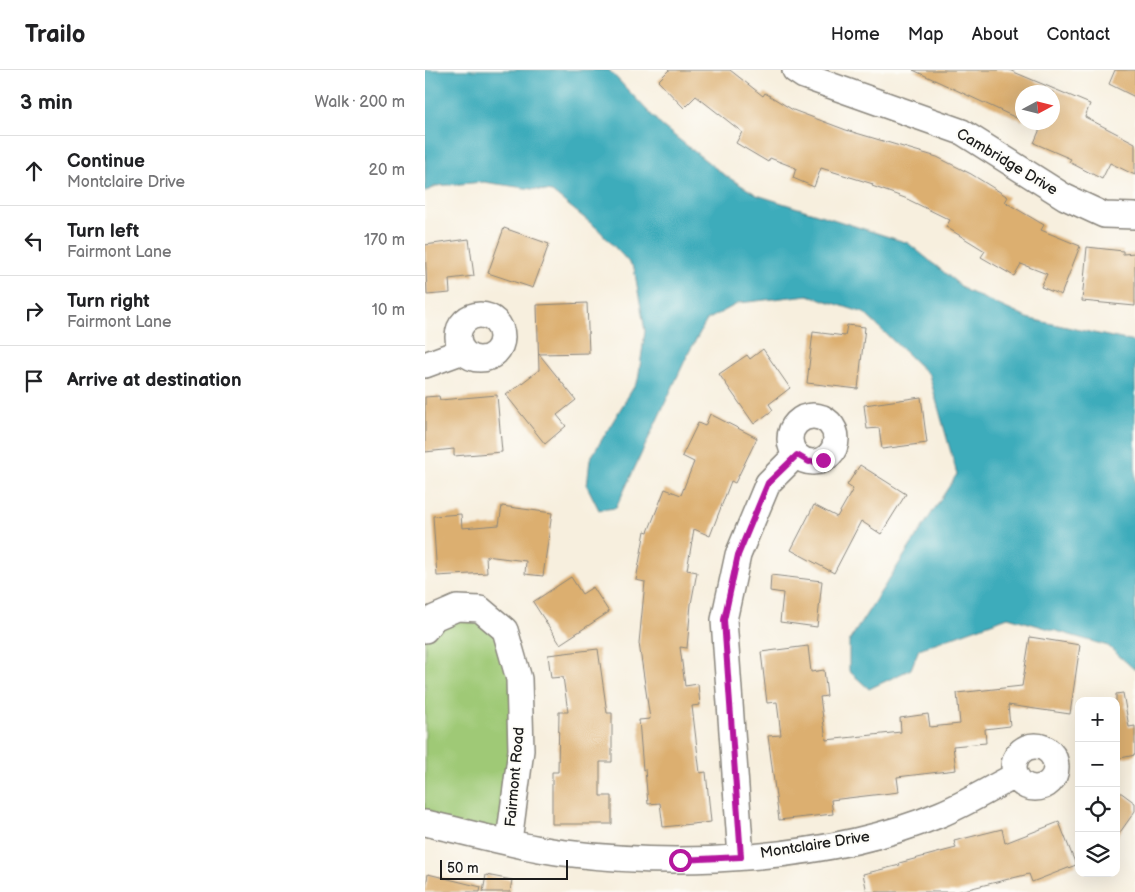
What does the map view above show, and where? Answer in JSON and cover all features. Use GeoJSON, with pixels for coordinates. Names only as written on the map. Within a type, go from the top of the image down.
{"type":"FeatureCollection","features":[{"type":"Feature","properties":{"kind":"street","name":"Cambridge Drive"},"geometry":{"type":"LineString","coordinates":[[795,70],[804,76],[839,78],[962,132],[1065,197],[1103,215],[1135,216]]}},
{"type":"Feature","properties":{"kind":"street"},"geometry":{"type":"LineString","coordinates":[[425,365],[463,351]]}},
{"type":"Feature","properties":{"kind":"street"},"geometry":{"type":"LineString","coordinates":[[741,857],[724,620],[738,555],[768,483],[797,455]]}},
{"type":"Feature","properties":{"kind":"street","name":"Fairmont Road"},"geometry":{"type":"LineString","coordinates":[[425,630],[435,618],[457,608],[480,609],[505,630],[520,688],[521,750],[509,841]]}},
{"type":"Feature","properties":{"kind":"street","name":"Montclaire Drive"},"geometry":{"type":"LineString","coordinates":[[425,823],[565,853],[680,860],[741,857],[823,847],[868,838],[942,814],[1015,776]]}},
{"type":"Feature","properties":{"kind":"green space"},"geometry":{"type":"Polygon","coordinates":[[[480,609],[519,679],[509,841],[425,823],[425,630],[480,609]]]}},
{"type":"Feature","properties":{"kind":"water"},"geometry":{"type":"Polygon","coordinates":[[[425,70],[609,70],[662,126],[723,174],[757,195],[908,243],[967,291],[1030,319],[1135,342],[1135,670],[1108,646],[1008,617],[919,649],[911,669],[869,689],[849,671],[849,641],[957,474],[929,375],[864,313],[808,295],[739,303],[707,320],[688,354],[616,508],[599,510],[587,486],[590,459],[638,380],[645,331],[634,268],[598,229],[552,192],[484,182],[436,186],[425,192],[425,70]]]}},
{"type":"Feature","properties":{"kind":"building"},"geometry":{"type":"Polygon","coordinates":[[[669,70],[730,70],[763,96],[765,93],[793,110],[846,130],[937,157],[971,174],[1008,197],[1005,202],[1044,225],[1041,230],[1080,246],[1061,295],[1041,287],[1047,274],[1021,264],[1014,276],[981,257],[985,251],[946,227],[950,220],[905,198],[872,186],[873,184],[821,168],[814,187],[793,178],[796,168],[770,158],[768,162],[736,143],[742,132],[696,96],[684,108],[658,81],[669,70]]]}},
{"type":"Feature","properties":{"kind":"building"},"geometry":{"type":"Polygon","coordinates":[[[913,70],[1009,70],[1045,85],[1015,85],[1015,117],[913,70]]]}},
{"type":"Feature","properties":{"kind":"building"},"geometry":{"type":"Polygon","coordinates":[[[1115,70],[1135,70],[1135,97],[1109,84],[1115,70]]]}},
{"type":"Feature","properties":{"kind":"building"},"geometry":{"type":"Polygon","coordinates":[[[1060,91],[1090,104],[1085,117],[1135,143],[1135,175],[1110,163],[1102,179],[1069,162],[1071,159],[1034,143],[1040,130],[1060,130],[1060,91]]]}},
{"type":"Feature","properties":{"kind":"building"},"geometry":{"type":"Polygon","coordinates":[[[504,228],[549,244],[533,288],[488,273],[504,228]]]}},
{"type":"Feature","properties":{"kind":"building"},"geometry":{"type":"Polygon","coordinates":[[[469,239],[474,276],[449,279],[450,293],[427,295],[425,245],[469,239]]]}},
{"type":"Feature","properties":{"kind":"building"},"geometry":{"type":"Polygon","coordinates":[[[1087,247],[1123,251],[1123,254],[1135,253],[1135,306],[1082,301],[1087,247]]]}},
{"type":"Feature","properties":{"kind":"building"},"geometry":{"type":"Polygon","coordinates":[[[587,303],[589,353],[539,354],[576,400],[557,415],[566,426],[545,444],[506,395],[539,370],[537,305],[587,303]]]}},
{"type":"Feature","properties":{"kind":"building"},"geometry":{"type":"Polygon","coordinates":[[[847,325],[865,327],[858,389],[807,383],[813,332],[845,336],[847,325]]]}},
{"type":"Feature","properties":{"kind":"building"},"geometry":{"type":"Polygon","coordinates":[[[763,349],[790,388],[769,404],[773,410],[754,424],[719,374],[747,355],[750,359],[763,349]]]}},
{"type":"Feature","properties":{"kind":"building"},"geometry":{"type":"Polygon","coordinates":[[[497,395],[502,452],[454,456],[454,449],[425,452],[425,397],[439,396],[440,400],[497,395]]]}},
{"type":"Feature","properties":{"kind":"building"},"geometry":{"type":"Polygon","coordinates":[[[921,397],[927,443],[882,449],[879,428],[867,429],[864,405],[921,397]]]}},
{"type":"Feature","properties":{"kind":"building"},"geometry":{"type":"Polygon","coordinates":[[[710,414],[757,438],[735,483],[731,481],[710,536],[694,529],[687,570],[697,572],[691,604],[687,648],[680,647],[685,686],[698,684],[700,705],[692,706],[700,773],[706,772],[711,822],[663,827],[660,803],[648,804],[645,769],[643,770],[639,720],[650,719],[639,643],[645,582],[636,580],[645,531],[648,532],[665,489],[681,495],[694,462],[682,456],[698,423],[705,426],[710,414]]]}},
{"type":"Feature","properties":{"kind":"building"},"geometry":{"type":"Polygon","coordinates":[[[860,465],[906,494],[881,534],[861,521],[834,573],[791,550],[814,505],[837,517],[853,489],[847,485],[860,465]]]}},
{"type":"Feature","properties":{"kind":"building"},"geometry":{"type":"Polygon","coordinates":[[[502,506],[552,513],[543,576],[525,574],[526,561],[486,556],[487,573],[437,576],[433,516],[461,514],[462,528],[499,525],[502,506]]]}},
{"type":"Feature","properties":{"kind":"building"},"geometry":{"type":"Polygon","coordinates":[[[771,575],[822,581],[817,627],[780,622],[783,593],[770,591],[771,575]]]}},
{"type":"Feature","properties":{"kind":"building"},"geometry":{"type":"Polygon","coordinates":[[[571,577],[582,594],[593,587],[609,612],[560,644],[533,602],[571,577]]]}},
{"type":"Feature","properties":{"kind":"building"},"geometry":{"type":"Polygon","coordinates":[[[1030,637],[1080,645],[1070,714],[1008,705],[1010,726],[985,729],[986,743],[953,746],[956,770],[897,777],[899,792],[831,800],[833,814],[779,820],[768,736],[781,735],[777,702],[767,703],[761,652],[808,646],[811,672],[824,670],[827,696],[820,697],[826,740],[901,732],[900,718],[928,714],[930,727],[960,724],[957,693],[1022,686],[1030,637]]]}},
{"type":"Feature","properties":{"kind":"building"},"geometry":{"type":"Polygon","coordinates":[[[598,649],[607,713],[612,713],[612,762],[600,762],[600,796],[612,796],[612,824],[552,824],[552,772],[558,772],[559,712],[568,712],[563,677],[551,678],[548,655],[598,649]]]}},
{"type":"Feature","properties":{"kind":"building"},"geometry":{"type":"Polygon","coordinates":[[[1123,693],[1129,727],[1135,726],[1135,755],[1120,758],[1120,697],[1116,697],[1116,694],[1123,693]]]}},
{"type":"Feature","properties":{"kind":"building"},"geometry":{"type":"Polygon","coordinates":[[[1120,792],[1135,803],[1135,811],[1120,832],[1120,792]]]}},
{"type":"Feature","properties":{"kind":"building"},"geometry":{"type":"Polygon","coordinates":[[[1059,822],[1075,865],[1032,882],[1029,874],[956,892],[867,892],[863,874],[956,848],[954,841],[1002,829],[1005,843],[1059,822]]]}},
{"type":"Feature","properties":{"kind":"building"},"geometry":{"type":"Polygon","coordinates":[[[428,874],[481,887],[480,892],[425,892],[428,874]]]}},
{"type":"Feature","properties":{"kind":"building"},"geometry":{"type":"Polygon","coordinates":[[[486,875],[512,880],[510,892],[483,892],[486,875]]]}},
{"type":"Feature","properties":{"kind":"route"},"geometry":{"type":"LineString","coordinates":[[680,860],[741,857],[724,620],[738,555],[768,483],[797,455],[802,460],[809,462],[823,460]]}}]}
